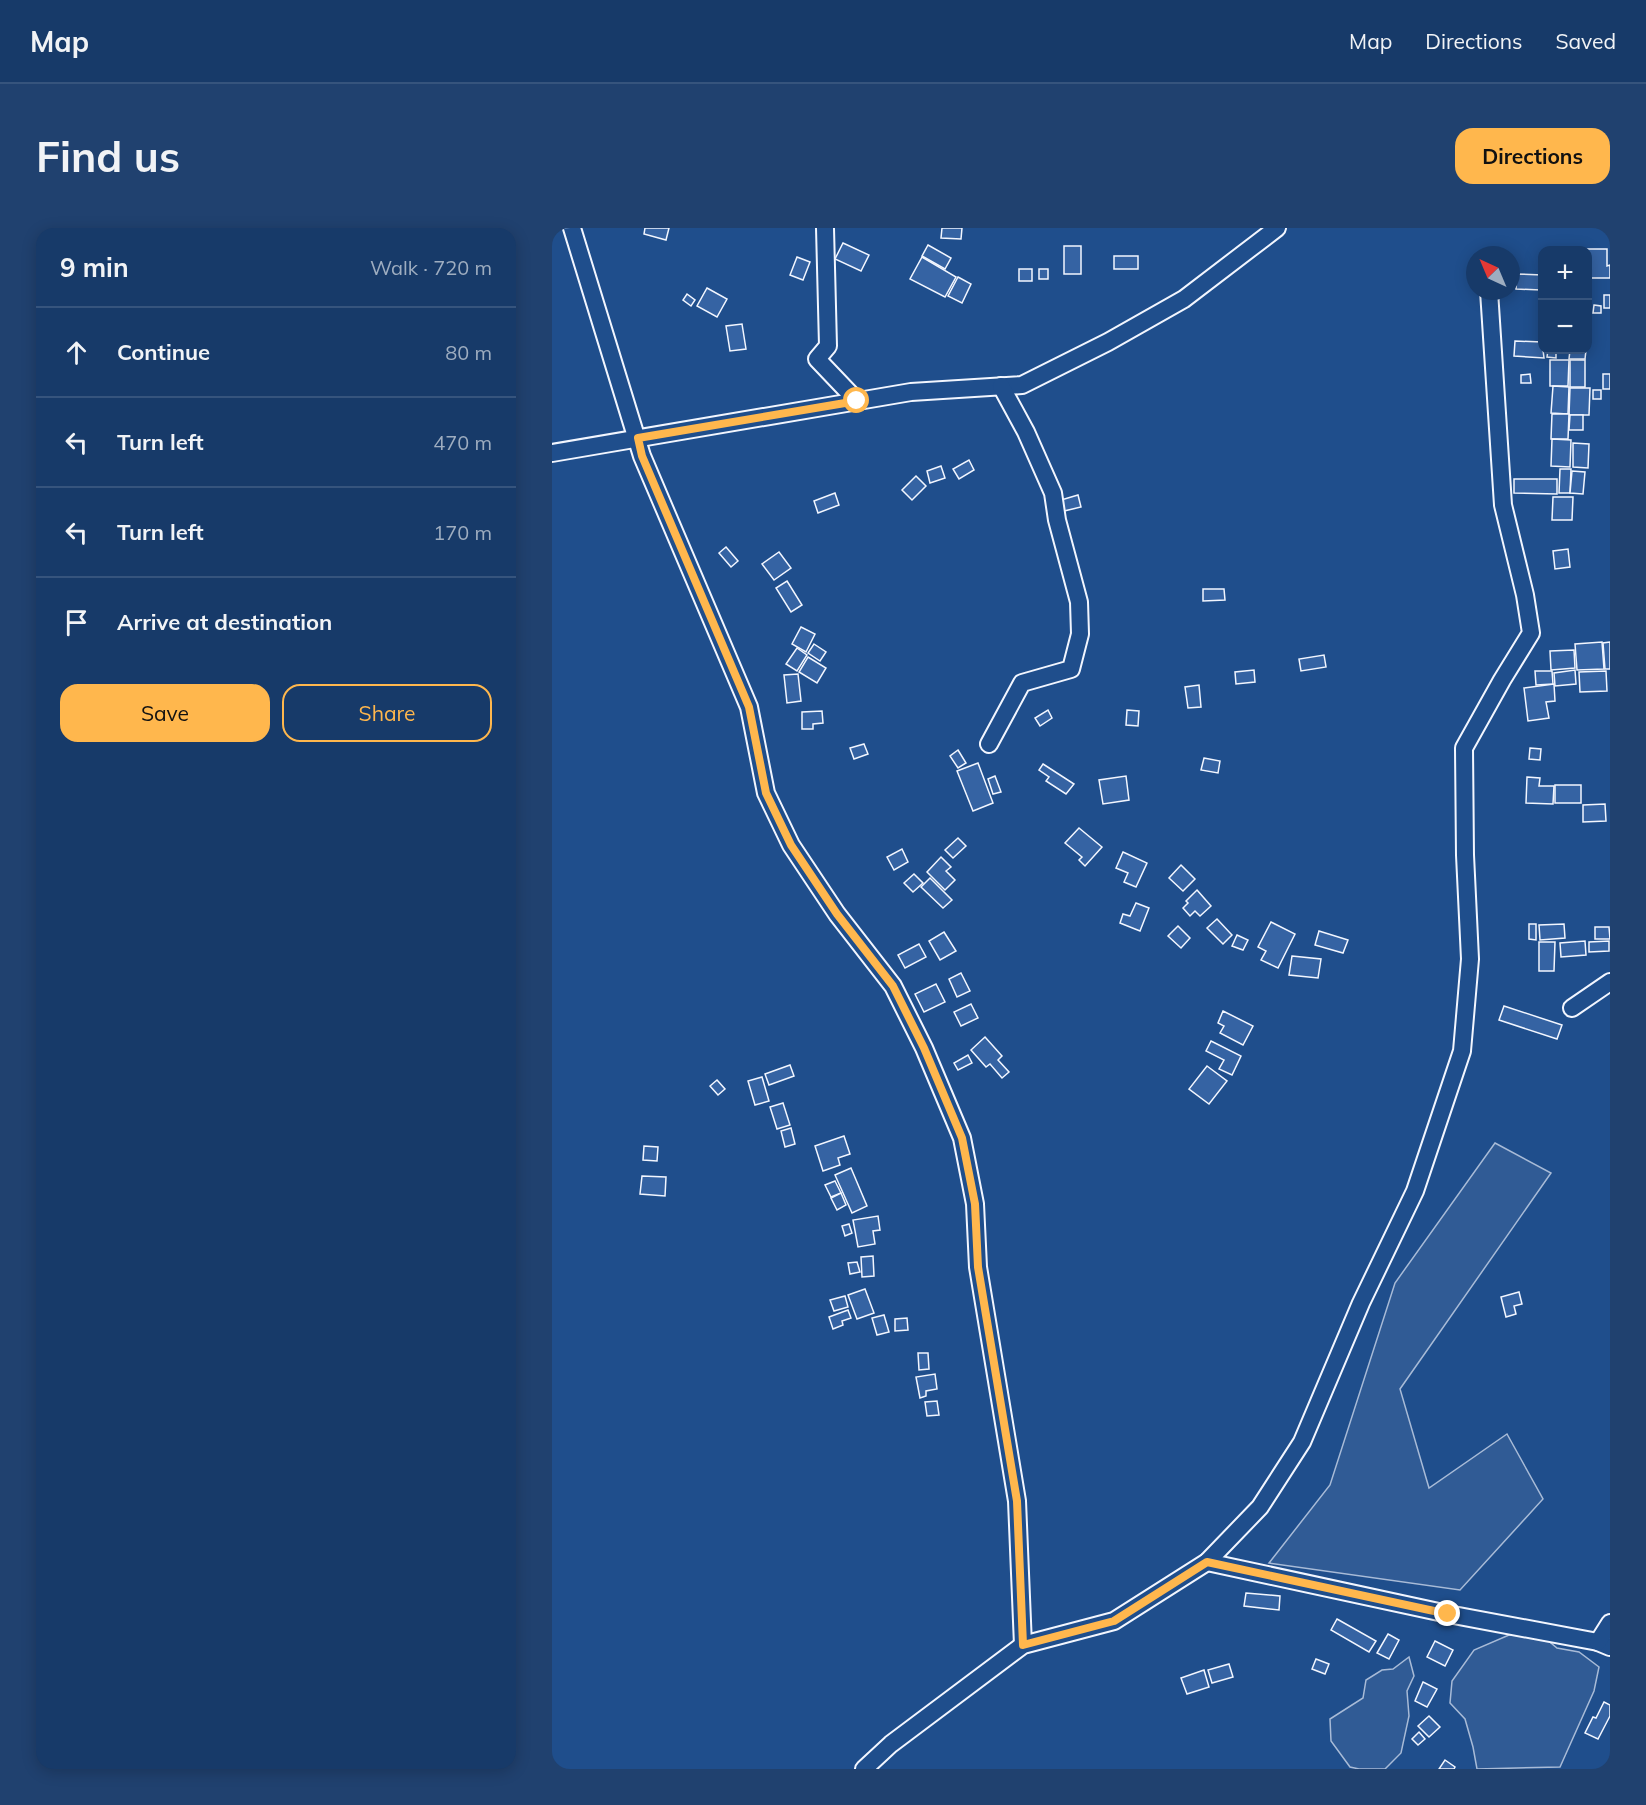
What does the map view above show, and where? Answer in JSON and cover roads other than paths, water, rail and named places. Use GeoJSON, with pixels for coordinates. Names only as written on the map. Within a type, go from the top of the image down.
{"type":"FeatureCollection","features":[{"type":"Feature","properties":{"kind":"street"},"geometry":{"type":"LineString","coordinates":[[572,228],[642,456],[749,707],[766,793],[791,845],[837,914],[893,986],[924,1048],[962,1138],[975,1204],[978,1267],[1017,1501],[1023,1645]]}},
{"type":"Feature","properties":{"kind":"street"},"geometry":{"type":"LineString","coordinates":[[825,228],[828,346],[817,358],[857,401]]}},
{"type":"Feature","properties":{"kind":"street"},"geometry":{"type":"LineString","coordinates":[[552,453],[911,392],[1022,385],[1108,342],[1184,299],[1277,228]]}},
{"type":"Feature","properties":{"kind":"street"},"geometry":{"type":"LineString","coordinates":[[864,1769],[891,1744],[1023,1645],[1114,1621],[1207,1562],[1260,1507],[1302,1442],[1361,1303],[1415,1191],[1462,1051],[1470,959],[1465,855],[1464,748],[1531,633],[1525,595],[1503,506],[1490,300]]}},
{"type":"Feature","properties":{"kind":"street"},"geometry":{"type":"LineString","coordinates":[[989,744],[1022,683],[1071,669],[1080,634],[1079,602],[1057,520],[1053,493],[1026,432],[1001,386]]}},
{"type":"Feature","properties":{"kind":"street"},"geometry":{"type":"LineString","coordinates":[[1572,1008],[1610,982]]}},
{"type":"Feature","properties":{"kind":"street"},"geometry":{"type":"LineString","coordinates":[[1207,1562],[1448,1614],[1604,1644],[1610,1623]]}}]}
